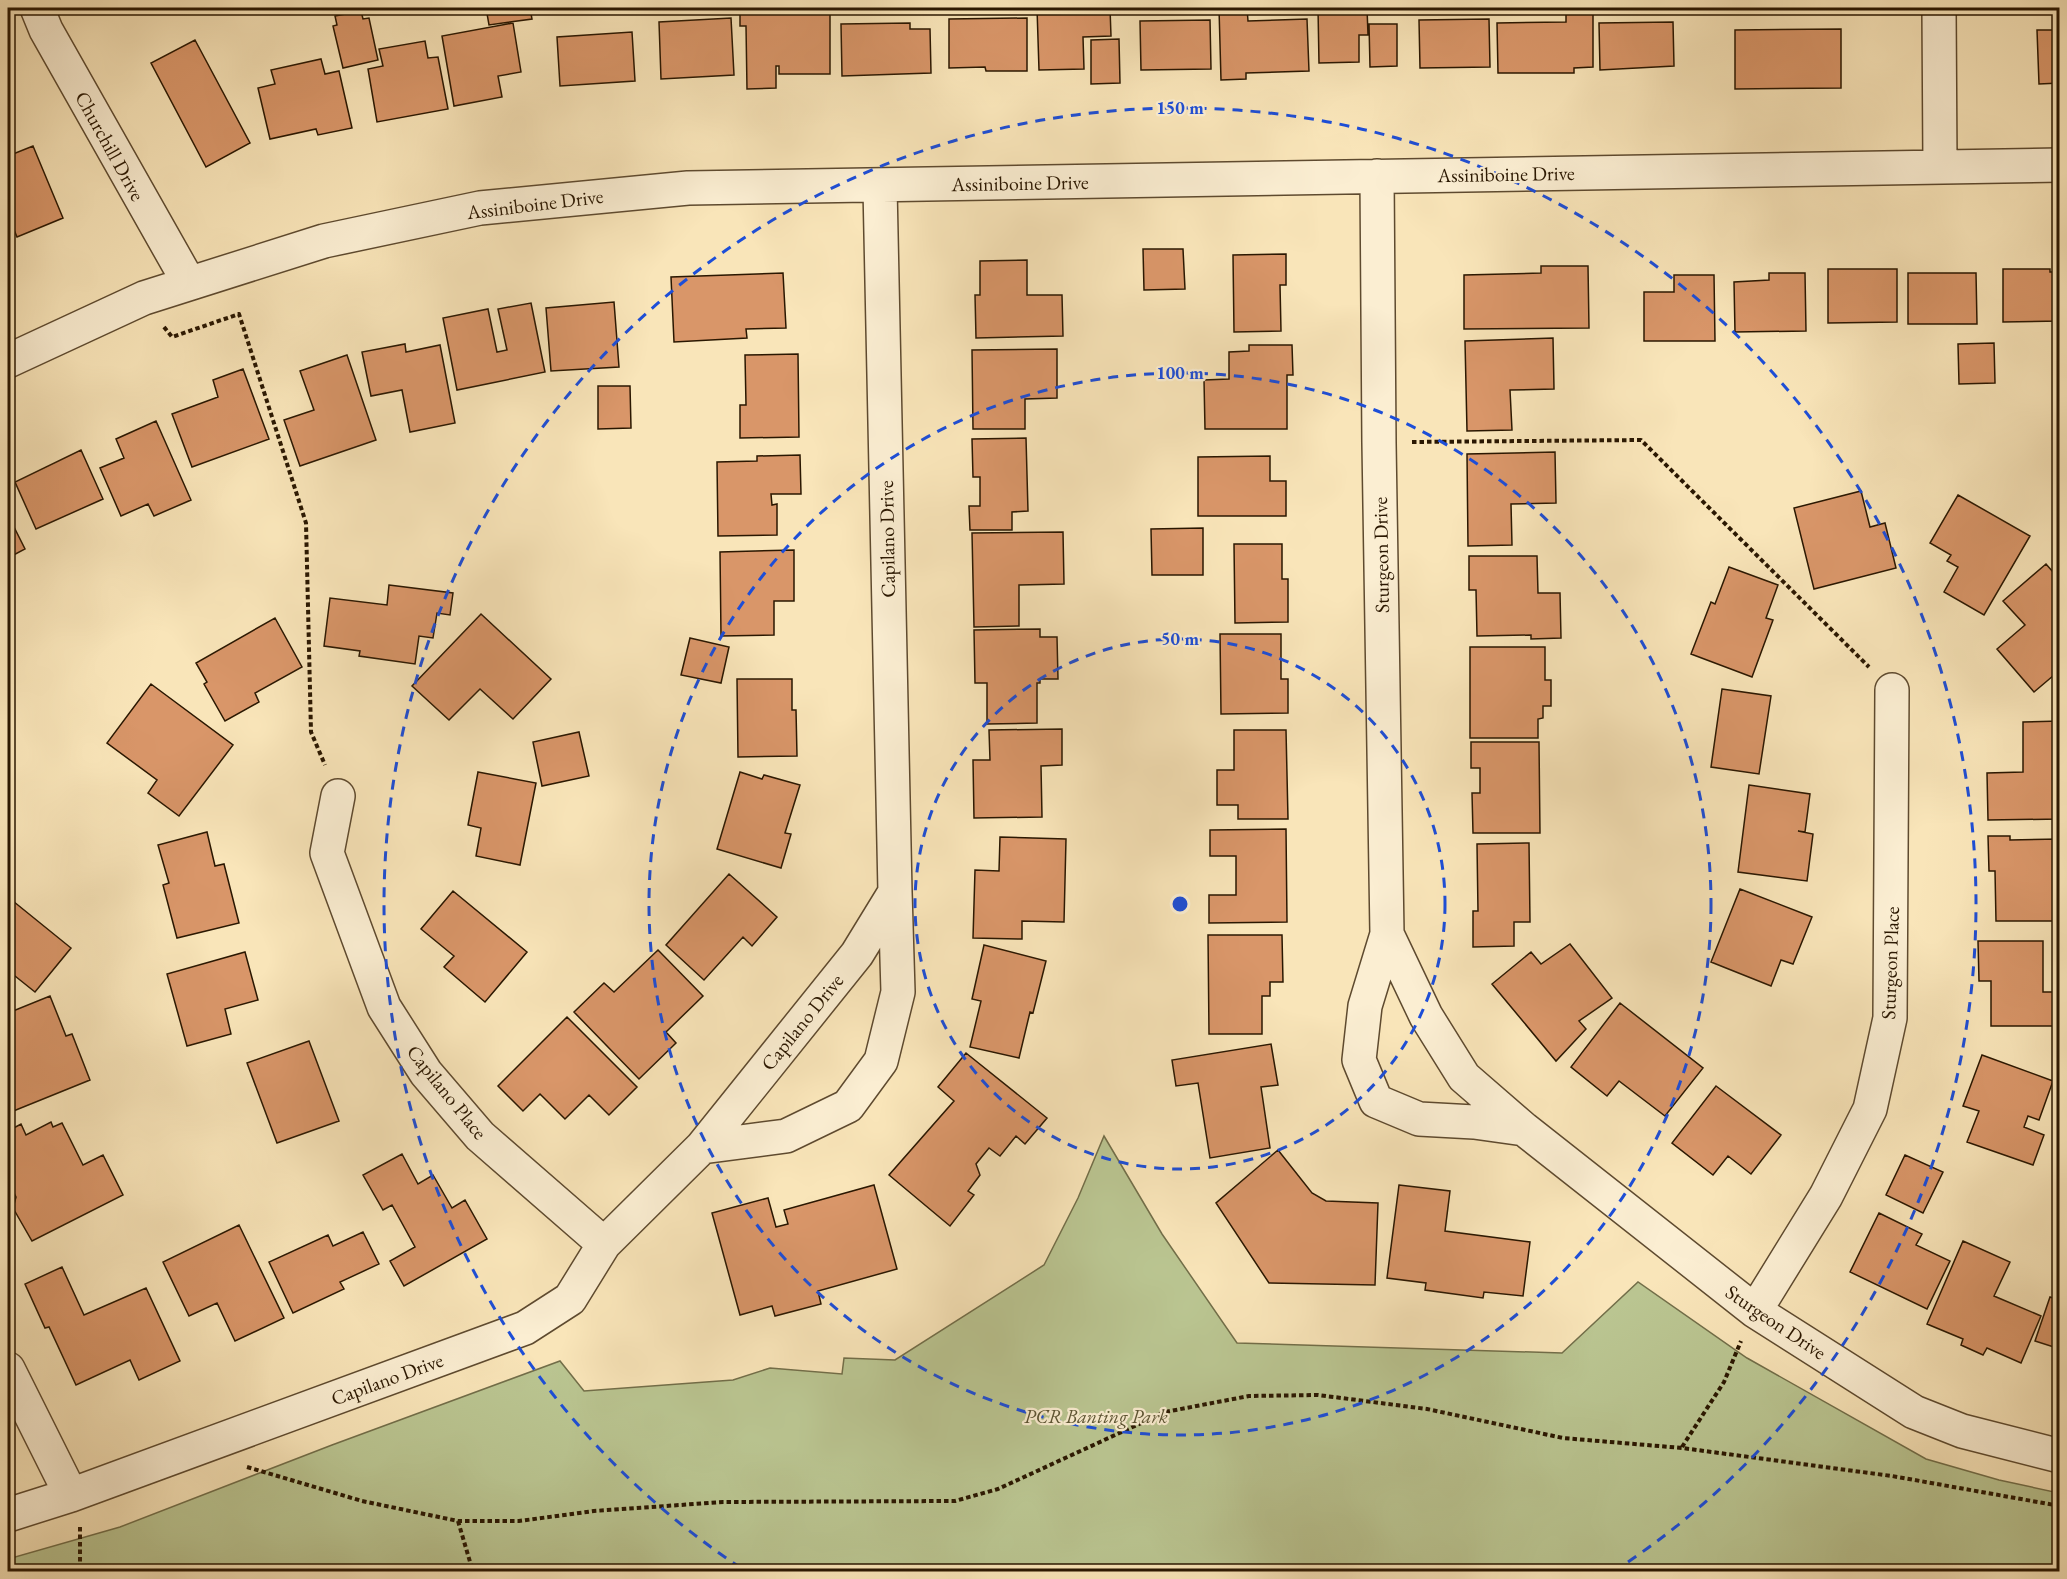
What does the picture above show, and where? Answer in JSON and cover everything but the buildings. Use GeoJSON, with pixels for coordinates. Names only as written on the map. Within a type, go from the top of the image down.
{"type":"FeatureCollection","features":[{"type":"Feature","properties":{"kind":"street","name":"Churchill Drive"},"geometry":{"type":"LineString","coordinates":[[37,8],[46,30],[189,283]]}},
{"type":"Feature","properties":{"kind":"street"},"geometry":{"type":"LineString","coordinates":[[1939,8],[1940,166]]}},
{"type":"Feature","properties":{"kind":"street","name":"Assiniboine Drive"},"geometry":{"type":"LineString","coordinates":[[8,361],[144,298],[324,242],[480,208],[688,188],[2060,165]]}},
{"type":"Feature","properties":{"kind":"street","name":"Sturgeon Drive"},"geometry":{"type":"LineString","coordinates":[[1377,176],[1378,443],[1387,934],[1365,1006],[1359,1059],[1376,1101],[1419,1119],[1474,1122],[1524,1129]]}},
{"type":"Feature","properties":{"kind":"street","name":"Capilano Drive"},"geometry":{"type":"LineString","coordinates":[[702,1147],[786,1136],[848,1106],[881,1061],[898,992],[880,186]]}},
{"type":"Feature","properties":{"kind":"street","name":"Sturgeon Place"},"geometry":{"type":"LineString","coordinates":[[1755,1311],[1826,1196],[1870,1109],[1890,1018],[1892,690]]}},
{"type":"Feature","properties":{"kind":"street","name":"Capilano Place"},"geometry":{"type":"LineString","coordinates":[[338,796],[327,853],[384,1007],[426,1073],[480,1136],[604,1244]]}},
{"type":"Feature","properties":{"kind":"street","name":"Capilano Drive"},"geometry":{"type":"LineString","coordinates":[[8,1515],[71,1495],[525,1328],[570,1299],[604,1244],[702,1147],[857,954],[895,892]]}},
{"type":"Feature","properties":{"kind":"street","name":"Sturgeon Drive"},"geometry":{"type":"LineString","coordinates":[[1387,934],[1426,1016],[1464,1077],[1524,1129],[1755,1311],[1914,1412],[1962,1431],[2060,1456]]}},
{"type":"Feature","properties":{"kind":"street"},"geometry":{"type":"LineString","coordinates":[[8,1369],[71,1495]]}},
{"type":"Feature","properties":{"kind":"path"},"geometry":{"type":"LineString","coordinates":[[144,298],[172,337],[239,314],[306,523],[311,732]]}},
{"type":"Feature","properties":{"kind":"path"},"geometry":{"type":"LineString","coordinates":[[1411,442],[1641,440],[1844,642]]}},
{"type":"Feature","properties":{"kind":"path"},"geometry":{"type":"LineString","coordinates":[[1682,1448],[1724,1382],[1755,1311]]}},
{"type":"Feature","properties":{"kind":"path"},"geometry":{"type":"LineString","coordinates":[[248,1468],[362,1501],[458,1521],[519,1521],[594,1511],[723,1502],[955,1501],[998,1489],[1165,1412],[1249,1396],[1318,1395],[1380,1401],[1427,1409],[1563,1438],[1682,1448],[1892,1476],[2060,1506]]}},
{"type":"Feature","properties":{"kind":"path"},"geometry":{"type":"LineString","coordinates":[[71,1495],[82,1535],[80,1572]]}},
{"type":"Feature","properties":{"kind":"path"},"geometry":{"type":"LineString","coordinates":[[458,1521],[473,1572]]}},
{"type":"Feature","properties":{"kind":"path"},"geometry":{"type":"LineString","coordinates":[[8,1543],[12,1559],[8,1562]]}},
{"type":"Feature","properties":{"kind":"green space","name":"PCR Banting Park"},"geometry":{"type":"Polygon","coordinates":[[[1104,1136],[1162,1234],[1237,1343],[1562,1353],[1638,1282],[1747,1358],[1926,1459],[1999,1480],[2059,1493],[2059,1571],[8,1571],[8,1559],[120,1527],[332,1445],[560,1361],[584,1391],[733,1380],[770,1368],[842,1374],[844,1358],[895,1360],[1044,1265],[1078,1198],[1104,1136]]]}}]}
